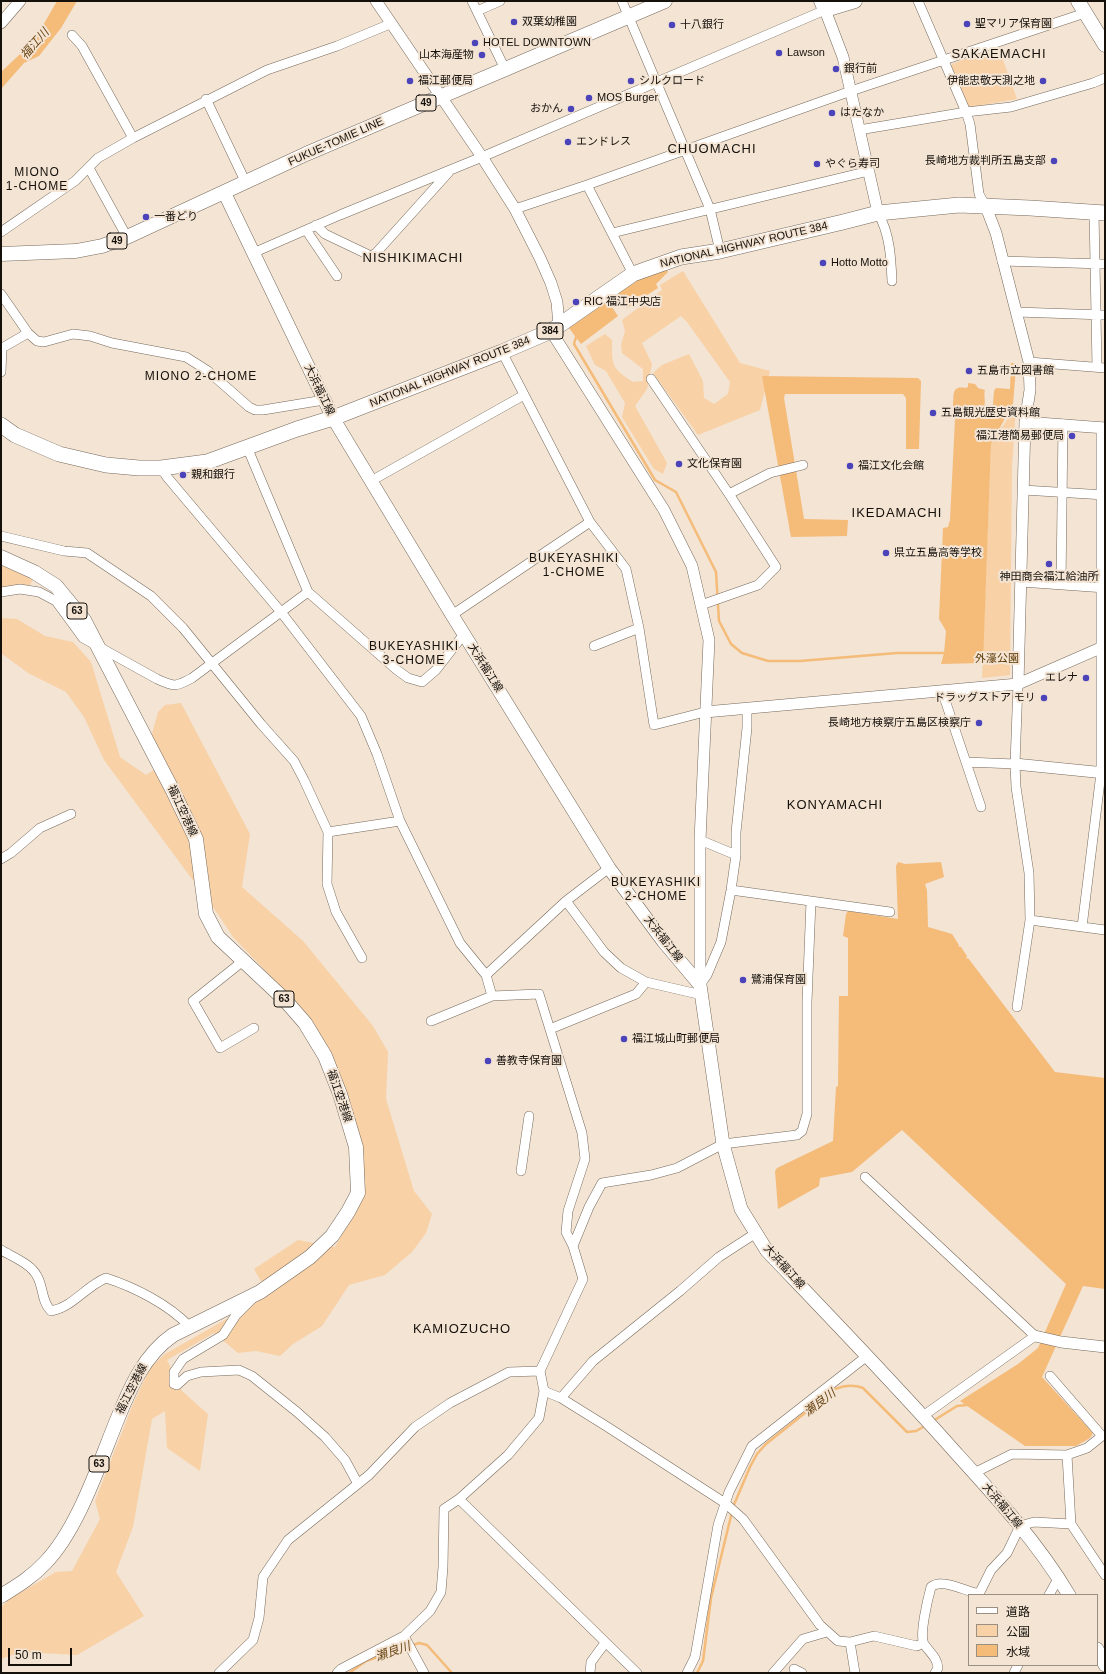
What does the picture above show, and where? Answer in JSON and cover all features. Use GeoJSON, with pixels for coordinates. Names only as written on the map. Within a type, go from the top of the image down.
{"type":"FeatureCollection","features":[{"type":"Feature","properties":{"kind":"highway","name":"NATIONAL HIGHWAY ROUTE 384"},"geometry":{"type":"LineString","coordinates":[[1,427],[32,443],[76,459],[125,467],[162,468],[207,462],[333,418],[502,352],[555,328],[633,274],[681,257],[720,251],[878,213],[959,205],[1099,213]]}},
{"type":"Feature","properties":{"kind":"main road","name":"FUKUE-TOMIE LINE"},"geometry":{"type":"LineString","coordinates":[[1,254],[76,252],[102,246],[127,237],[306,154],[665,1]]}},
{"type":"Feature","properties":{"kind":"main road"},"geometry":{"type":"LineString","coordinates":[[823,5],[855,1]]}},
{"type":"Feature","properties":{"kind":"main road"},"geometry":{"type":"LineString","coordinates":[[1082,7],[1105,44]]}},
{"type":"Feature","properties":{"kind":"main road","name":"大浜福江線"},"geometry":{"type":"LineString","coordinates":[[224,192],[333,418],[452,615],[610,868],[701,990],[723,1144],[741,1209],[767,1251],[923,1416],[974,1473],[1020,1526],[1059,1577],[1068,1594]]}},
{"type":"Feature","properties":{"kind":"main road","name":"福江空港線"},"geometry":{"type":"LineString","coordinates":[[1,557],[34,572],[56,586],[84,620],[196,839],[206,914],[218,938],[284,999],[305,1023],[324,1056],[340,1094],[356,1147],[358,1193],[348,1212],[332,1236],[310,1257],[260,1292],[189,1326],[163,1342],[143,1365],[123,1404],[90,1486],[62,1541],[53,1554],[33,1574],[1,1596]]}},
{"type":"Feature","properties":{"kind":"main road"},"geometry":{"type":"LineString","coordinates":[[1098,1651],[1105,1665]]}},
{"type":"Feature","properties":{"kind":"street"},"geometry":{"type":"LineString","coordinates":[[1,23],[20,1]]}},
{"type":"Feature","properties":{"kind":"street"},"geometry":{"type":"LineString","coordinates":[[376,1],[390,24],[482,157],[515,209],[540,258],[551,284],[557,302],[555,328],[664,510],[692,566],[710,640],[705,712],[700,840],[701,990]]}},
{"type":"Feature","properties":{"kind":"street"},"geometry":{"type":"LineString","coordinates":[[472,1],[505,69]]}},
{"type":"Feature","properties":{"kind":"street"},"geometry":{"type":"LineString","coordinates":[[477,11],[500,1]]}},
{"type":"Feature","properties":{"kind":"street"},"geometry":{"type":"LineString","coordinates":[[622,1],[710,209],[720,251]]}},
{"type":"Feature","properties":{"kind":"street"},"geometry":{"type":"LineString","coordinates":[[918,1],[970,124],[979,194],[986,207],[996,233],[1029,362],[1030,390],[1025,422],[1015,764],[1016,787],[1029,873],[1030,920],[1017,1007]]}},
{"type":"Feature","properties":{"kind":"street"},"geometry":{"type":"LineString","coordinates":[[254,253],[316,225],[657,83],[823,5],[843,57],[878,213],[884,223],[891,256],[892,281]]}},
{"type":"Feature","properties":{"kind":"street"},"geometry":{"type":"LineString","coordinates":[[515,209],[587,185],[851,90],[944,61],[1082,7]]}},
{"type":"Feature","properties":{"kind":"street"},"geometry":{"type":"LineString","coordinates":[[1,232],[75,181],[98,158],[132,138],[206,99],[267,70],[337,46],[390,24]]}},
{"type":"Feature","properties":{"kind":"street"},"geometry":{"type":"LineString","coordinates":[[72,35],[82,46],[132,138]]}},
{"type":"Feature","properties":{"kind":"street"},"geometry":{"type":"LineString","coordinates":[[860,130],[966,112],[1011,107],[1093,83],[1105,78]]}},
{"type":"Feature","properties":{"kind":"street"},"geometry":{"type":"LineString","coordinates":[[206,99],[246,182]]}},
{"type":"Feature","properties":{"kind":"street"},"geometry":{"type":"LineString","coordinates":[[89,168],[127,237]]}},
{"type":"Feature","properties":{"kind":"street"},"geometry":{"type":"LineString","coordinates":[[316,225],[325,234],[371,256],[376,253],[451,169]]}},
{"type":"Feature","properties":{"kind":"street"},"geometry":{"type":"LineString","coordinates":[[612,233],[868,171]]}},
{"type":"Feature","properties":{"kind":"street"},"geometry":{"type":"LineString","coordinates":[[587,185],[633,274]]}},
{"type":"Feature","properties":{"kind":"street"},"geometry":{"type":"LineString","coordinates":[[1029,362],[1101,367],[1095,314],[1094,263],[1099,213]]}},
{"type":"Feature","properties":{"kind":"street"},"geometry":{"type":"LineString","coordinates":[[306,230],[337,276]]}},
{"type":"Feature","properties":{"kind":"street"},"geometry":{"type":"LineString","coordinates":[[1002,261],[1105,264]]}},
{"type":"Feature","properties":{"kind":"street"},"geometry":{"type":"LineString","coordinates":[[1,294],[4,306],[37,341],[44,342],[73,334],[90,336],[112,343],[186,357],[208,371],[241,400],[255,410],[264,410],[324,400]]}},
{"type":"Feature","properties":{"kind":"street"},"geometry":{"type":"LineString","coordinates":[[1016,312],[1105,315]]}},
{"type":"Feature","properties":{"kind":"street"},"geometry":{"type":"LineString","coordinates":[[1,372],[2,348],[28,333]]}},
{"type":"Feature","properties":{"kind":"street"},"geometry":{"type":"LineString","coordinates":[[502,352],[590,522],[626,569],[639,628],[654,725],[705,712],[1018,684],[1102,647]]}},
{"type":"Feature","properties":{"kind":"street"},"geometry":{"type":"LineString","coordinates":[[651,379],[729,494],[776,567],[758,585],[701,605]]}},
{"type":"Feature","properties":{"kind":"street"},"geometry":{"type":"LineString","coordinates":[[371,481],[524,395]]}},
{"type":"Feature","properties":{"kind":"street"},"geometry":{"type":"LineString","coordinates":[[1025,422],[1103,427],[1103,773],[1082,927]]}},
{"type":"Feature","properties":{"kind":"street"},"geometry":{"type":"LineString","coordinates":[[1061,585],[1063,424]]}},
{"type":"Feature","properties":{"kind":"street"},"geometry":{"type":"LineString","coordinates":[[247,447],[308,592],[397,670],[408,678],[422,682],[436,670],[464,634]]}},
{"type":"Feature","properties":{"kind":"street"},"geometry":{"type":"LineString","coordinates":[[729,494],[770,473],[802,465]]}},
{"type":"Feature","properties":{"kind":"street"},"geometry":{"type":"LineString","coordinates":[[162,468],[167,477],[281,612],[362,716],[400,821],[460,942],[486,975],[492,996]]}},
{"type":"Feature","properties":{"kind":"street"},"geometry":{"type":"LineString","coordinates":[[1023,490],[1103,495]]}},
{"type":"Feature","properties":{"kind":"street"},"geometry":{"type":"LineString","coordinates":[[452,615],[590,522]]}},
{"type":"Feature","properties":{"kind":"street"},"geometry":{"type":"LineString","coordinates":[[1,536],[64,551],[87,553],[151,596],[183,628],[261,724],[294,761],[328,832],[327,884],[336,912],[362,958]]}},
{"type":"Feature","properties":{"kind":"street"},"geometry":{"type":"LineString","coordinates":[[1021,582],[1103,588]]}},
{"type":"Feature","properties":{"kind":"street"},"geometry":{"type":"LineString","coordinates":[[1,592],[20,589],[39,592],[56,601],[83,638],[98,645],[130,665],[170,685],[178,686],[192,678],[211,662],[308,592]]}},
{"type":"Feature","properties":{"kind":"street"},"geometry":{"type":"LineString","coordinates":[[594,646],[639,628]]}},
{"type":"Feature","properties":{"kind":"street"},"geometry":{"type":"LineString","coordinates":[[942,692],[981,807]]}},
{"type":"Feature","properties":{"kind":"street"},"geometry":{"type":"LineString","coordinates":[[701,990],[721,942],[731,890],[736,855],[736,832],[747,728],[747,709]]}},
{"type":"Feature","properties":{"kind":"street"},"geometry":{"type":"LineString","coordinates":[[966,762],[1015,764],[1103,773]]}},
{"type":"Feature","properties":{"kind":"street"},"geometry":{"type":"LineString","coordinates":[[1,859],[11,854],[40,828],[71,814]]}},
{"type":"Feature","properties":{"kind":"street"},"geometry":{"type":"LineString","coordinates":[[328,832],[400,821]]}},
{"type":"Feature","properties":{"kind":"street"},"geometry":{"type":"LineString","coordinates":[[700,840],[736,855]]}},
{"type":"Feature","properties":{"kind":"street"},"geometry":{"type":"LineString","coordinates":[[486,975],[566,901],[610,868]]}},
{"type":"Feature","properties":{"kind":"street"},"geometry":{"type":"LineString","coordinates":[[731,890],[890,912]]}},
{"type":"Feature","properties":{"kind":"street"},"geometry":{"type":"LineString","coordinates":[[566,901],[604,952],[621,968],[646,982],[701,990]]}},
{"type":"Feature","properties":{"kind":"street"},"geometry":{"type":"LineString","coordinates":[[573,1246],[589,1207],[602,1183],[676,1168],[723,1144],[797,1135],[802,1131],[807,1114],[807,1002],[811,901]]}},
{"type":"Feature","properties":{"kind":"street"},"geometry":{"type":"LineString","coordinates":[[1030,920],[1105,930]]}},
{"type":"Feature","properties":{"kind":"street"},"geometry":{"type":"LineString","coordinates":[[243,961],[193,1001],[220,1048],[254,1028]]}},
{"type":"Feature","properties":{"kind":"street"},"geometry":{"type":"LineString","coordinates":[[550,1029],[636,994],[646,982]]}},
{"type":"Feature","properties":{"kind":"street"},"geometry":{"type":"LineString","coordinates":[[337,1673],[404,1636],[430,1612],[441,1592],[444,1509],[459,1499],[508,1455],[539,1418],[544,1391],[540,1371],[583,1279],[573,1246],[566,1232],[568,1211],[585,1159],[582,1133],[539,994],[492,996],[431,1021]]}},
{"type":"Feature","properties":{"kind":"street"},"geometry":{"type":"LineString","coordinates":[[521,1171],[529,1116]]}},
{"type":"Feature","properties":{"kind":"street"},"geometry":{"type":"LineString","coordinates":[[866,1177],[1036,1336],[1061,1342],[1105,1347]]}},
{"type":"Feature","properties":{"kind":"street"},"geometry":{"type":"LineString","coordinates":[[561,1398],[593,1361],[680,1291],[719,1257],[756,1233]]}},
{"type":"Feature","properties":{"kind":"street"},"geometry":{"type":"LineString","coordinates":[[1,1250],[23,1262],[37,1276],[44,1302],[51,1312],[58,1310],[99,1281],[106,1278],[156,1299],[189,1326]]}},
{"type":"Feature","properties":{"kind":"street"},"geometry":{"type":"LineString","coordinates":[[260,1292],[236,1315],[223,1335],[183,1359],[174,1372],[174,1384],[177,1385],[187,1376],[201,1372],[239,1370],[252,1376],[297,1412],[325,1437],[345,1460],[358,1484]]}},
{"type":"Feature","properties":{"kind":"street"},"geometry":{"type":"LineString","coordinates":[[923,1416],[1036,1336]]}},
{"type":"Feature","properties":{"kind":"street"},"geometry":{"type":"LineString","coordinates":[[687,1673],[695,1657],[718,1524],[729,1492],[752,1446],[867,1356]]}},
{"type":"Feature","properties":{"kind":"street"},"geometry":{"type":"LineString","coordinates":[[219,1673],[253,1640],[259,1618],[263,1577],[288,1540],[369,1476],[414,1427],[450,1403],[509,1372],[540,1371]]}},
{"type":"Feature","properties":{"kind":"street"},"geometry":{"type":"LineString","coordinates":[[974,1473],[1012,1454],[1067,1455],[1087,1448],[1102,1436],[1050,1376]]}},
{"type":"Feature","properties":{"kind":"street"},"geometry":{"type":"LineString","coordinates":[[544,1391],[561,1398],[725,1503],[743,1519],[820,1626],[838,1641],[850,1642],[874,1636],[918,1646],[923,1643]]}},
{"type":"Feature","properties":{"kind":"street"},"geometry":{"type":"LineString","coordinates":[[1067,1455],[1071,1524],[1105,1575]]}},
{"type":"Feature","properties":{"kind":"street"},"geometry":{"type":"LineString","coordinates":[[459,1499],[637,1673]]}},
{"type":"Feature","properties":{"kind":"street"},"geometry":{"type":"LineString","coordinates":[[935,1673],[938,1668],[937,1660],[923,1643],[923,1631],[931,1587],[935,1584],[941,1583],[976,1594],[980,1592],[990,1570],[1007,1553],[1020,1526],[1034,1522],[1071,1524]]}},
{"type":"Feature","properties":{"kind":"street"},"geometry":{"type":"LineString","coordinates":[[1050,1594],[1059,1577]]}},
{"type":"Feature","properties":{"kind":"street"},"geometry":{"type":"LineString","coordinates":[[773,1673],[803,1639],[827,1632]]}},
{"type":"Feature","properties":{"kind":"street"},"geometry":{"type":"LineString","coordinates":[[404,1636],[424,1673]]}},
{"type":"Feature","properties":{"kind":"street"},"geometry":{"type":"LineString","coordinates":[[850,1642],[856,1673]]}},
{"type":"Feature","properties":{"kind":"street"},"geometry":{"type":"LineString","coordinates":[[590,1673],[591,1662],[605,1643]]}},
{"type":"Feature","properties":{"kind":"green space"},"geometry":{"type":"Polygon","coordinates":[[[998,46],[1017,99],[971,107],[967,105],[951,66],[952,64],[998,46]]]}},
{"type":"Feature","properties":{"kind":"green space"},"geometry":{"type":"Polygon","coordinates":[[[683,271],[740,363],[770,371],[760,410],[698,435],[653,373],[662,365],[689,354],[703,381],[704,398],[714,404],[728,394],[730,382],[687,322],[681,316],[642,343],[652,364],[647,389],[635,406],[667,463],[663,474],[654,469],[622,417],[625,403],[606,371],[595,365],[586,346],[605,334],[612,340],[613,361],[620,373],[633,382],[643,381],[643,369],[622,353],[621,345],[625,331],[622,320],[662,290],[660,285],[683,271]]]}},
{"type":"Feature","properties":{"kind":"green space","name":"外濠公園"},"geometry":{"type":"Polygon","coordinates":[[[1016,406],[1012,467],[1010,675],[982,678],[991,444],[1016,406]]]}},
{"type":"Feature","properties":{"kind":"green space"},"geometry":{"type":"Polygon","coordinates":[[[1,564],[35,576],[30,585],[1,587],[1,564]]]}},
{"type":"Feature","properties":{"kind":"green space"},"geometry":{"type":"Polygon","coordinates":[[[1,618],[17,619],[45,636],[73,642],[91,662],[120,757],[146,775],[164,763],[152,734],[158,712],[165,705],[181,703],[250,834],[242,887],[303,941],[373,1026],[388,1052],[386,1099],[414,1191],[432,1214],[426,1233],[412,1252],[385,1275],[349,1285],[322,1326],[293,1344],[280,1356],[256,1351],[238,1353],[214,1333],[167,1360],[182,1391],[208,1414],[200,1471],[167,1448],[165,1411],[152,1419],[133,1527],[116,1572],[144,1616],[77,1655],[21,1652],[1,1659],[1,1607],[11,1598],[56,1572],[72,1571],[100,1519],[95,1501],[133,1404],[150,1368],[165,1354],[269,1295],[254,1269],[298,1240],[335,1247],[365,1193],[340,1080],[308,1015],[233,937],[220,917],[104,760],[84,717],[66,692],[28,673],[1,653],[1,618]]]}},
{"type":"Feature","properties":{"kind":"water","name":"福江川"},"geometry":{"type":"Polygon","coordinates":[[[57,1],[77,1],[61,28],[39,56],[24,63],[1,89],[1,72],[34,41],[57,1]]]}},
{"type":"Feature","properties":{"kind":"water"},"geometry":{"type":"Polygon","coordinates":[[[666,269],[668,272],[656,284],[658,288],[627,308],[617,294],[646,275],[666,269]]]}},
{"type":"Feature","properties":{"kind":"water"},"geometry":{"type":"Polygon","coordinates":[[[608,301],[618,316],[581,344],[569,328],[608,301]]]}},
{"type":"Feature","properties":{"kind":"water"},"geometry":{"type":"Polygon","coordinates":[[[1011,363],[1014,363],[1016,368],[1013,404],[991,444],[983,663],[941,664],[944,653],[946,631],[939,619],[943,528],[948,527],[950,520],[955,419],[992,417],[994,391],[996,388],[1010,389],[1011,363]]]}},
{"type":"Feature","properties":{"kind":"water"},"geometry":{"type":"Polygon","coordinates":[[[762,376],[918,378],[921,381],[919,449],[906,449],[906,398],[903,394],[785,394],[784,398],[804,519],[848,520],[847,536],[791,537],[762,376]]]}},
{"type":"Feature","properties":{"kind":"water"},"geometry":{"type":"Polygon","coordinates":[[[968,383],[975,384],[978,388],[985,390],[985,405],[983,410],[958,409],[953,406],[955,390],[957,388],[968,387],[968,383]]]}},
{"type":"Feature","properties":{"kind":"water"},"geometry":{"type":"Polygon","coordinates":[[[898,862],[905,864],[941,862],[944,877],[925,884],[927,890],[928,927],[952,934],[959,945],[958,946],[961,947],[967,956],[966,959],[968,958],[1055,1072],[1105,1078],[1105,1289],[1083,1286],[1042,1377],[1093,1433],[1090,1438],[1076,1446],[1025,1446],[960,1401],[1018,1364],[1038,1348],[1066,1284],[902,1130],[852,1172],[820,1178],[819,1186],[778,1209],[775,1171],[777,1168],[833,1141],[836,1087],[838,1086],[839,996],[848,996],[848,938],[843,936],[846,914],[848,911],[898,919],[896,866],[898,862]]]}},
{"type":"Feature","properties":{"kind":"waterway"},"geometry":{"type":"LineString","coordinates":[[576,337],[574,344],[655,480],[676,492],[716,572],[719,621],[731,644],[742,653],[768,661],[800,661],[897,653],[944,653]]}},
{"type":"Feature","properties":{"kind":"waterway","name":"瀬良川"},"geometry":{"type":"LineString","coordinates":[[733,1507],[757,1454],[766,1444],[835,1389],[849,1386],[863,1388],[907,1432],[916,1431],[925,1426]]}},
{"type":"Feature","properties":{"kind":"waterway","name":"瀬良川"},"geometry":{"type":"LineString","coordinates":[[933,1421],[957,1406],[967,1405]]}},
{"type":"Feature","properties":{"kind":"waterway","name":"瀬良川"},"geometry":{"type":"LineString","coordinates":[[697,1673],[703,1661],[711,1598],[732,1512]]}},
{"type":"Feature","properties":{"kind":"waterway","name":"瀬良川"},"geometry":{"type":"LineString","coordinates":[[349,1673],[366,1661],[419,1643],[427,1645],[452,1673]]}},
{"type":"Feature","properties":{"kind":"place","name":"双葉幼稚園"},"geometry":{"type":"Point","coordinates":[514,22]}},
{"type":"Feature","properties":{"kind":"place","name":"聖マリア保育園"},"geometry":{"type":"Point","coordinates":[967,24]}},
{"type":"Feature","properties":{"kind":"place","name":"十八銀行"},"geometry":{"type":"Point","coordinates":[672,25]}},
{"type":"Feature","properties":{"kind":"place","name":"HOTEL DOWNTOWN"},"geometry":{"type":"Point","coordinates":[475,43]}},
{"type":"Feature","properties":{"kind":"place","name":"Lawson"},"geometry":{"type":"Point","coordinates":[779,53]}},
{"type":"Feature","properties":{"kind":"place","name":"山本海産物"},"geometry":{"type":"Point","coordinates":[482,55]}},
{"type":"Feature","properties":{"kind":"place","name":"銀行前"},"geometry":{"type":"Point","coordinates":[836,69]}},
{"type":"Feature","properties":{"kind":"place","name":"福江郵便局"},"geometry":{"type":"Point","coordinates":[410,81]}},
{"type":"Feature","properties":{"kind":"place","name":"シルクロード"},"geometry":{"type":"Point","coordinates":[631,81]}},
{"type":"Feature","properties":{"kind":"place","name":"伊能忠敬天測之地"},"geometry":{"type":"Point","coordinates":[1043,81]}},
{"type":"Feature","properties":{"kind":"place","name":"MOS Burger"},"geometry":{"type":"Point","coordinates":[589,98]}},
{"type":"Feature","properties":{"kind":"place","name":"おかん"},"geometry":{"type":"Point","coordinates":[571,109]}},
{"type":"Feature","properties":{"kind":"place","name":"はたなか"},"geometry":{"type":"Point","coordinates":[832,113]}},
{"type":"Feature","properties":{"kind":"place","name":"エンドレス"},"geometry":{"type":"Point","coordinates":[568,142]}},
{"type":"Feature","properties":{"kind":"place","name":"長崎地方裁判所五島支部"},"geometry":{"type":"Point","coordinates":[1054,161]}},
{"type":"Feature","properties":{"kind":"place","name":"やぐら寿司"},"geometry":{"type":"Point","coordinates":[817,164]}},
{"type":"Feature","properties":{"kind":"place","name":"一番どり"},"geometry":{"type":"Point","coordinates":[146,217]}},
{"type":"Feature","properties":{"kind":"place","name":"Hotto Motto"},"geometry":{"type":"Point","coordinates":[823,263]}},
{"type":"Feature","properties":{"kind":"place","name":"RIC 福江中央店"},"geometry":{"type":"Point","coordinates":[576,302]}},
{"type":"Feature","properties":{"kind":"place","name":"五島市立図書館"},"geometry":{"type":"Point","coordinates":[969,371]}},
{"type":"Feature","properties":{"kind":"place","name":"五島観光歴史資料館"},"geometry":{"type":"Point","coordinates":[933,413]}},
{"type":"Feature","properties":{"kind":"place","name":"福江港簡易郵便局"},"geometry":{"type":"Point","coordinates":[1072,436]}},
{"type":"Feature","properties":{"kind":"place","name":"文化保育園"},"geometry":{"type":"Point","coordinates":[679,464]}},
{"type":"Feature","properties":{"kind":"place","name":"福江文化会館"},"geometry":{"type":"Point","coordinates":[850,466]}},
{"type":"Feature","properties":{"kind":"place","name":"親和銀行"},"geometry":{"type":"Point","coordinates":[183,475]}},
{"type":"Feature","properties":{"kind":"place","name":"県立五島高等学校"},"geometry":{"type":"Point","coordinates":[886,553]}},
{"type":"Feature","properties":{"kind":"place","name":"神田商会福江給油所"},"geometry":{"type":"Point","coordinates":[1049,564]}},
{"type":"Feature","properties":{"kind":"place","name":"エレナ"},"geometry":{"type":"Point","coordinates":[1086,678]}},
{"type":"Feature","properties":{"kind":"place","name":"ドラッグストア モリ"},"geometry":{"type":"Point","coordinates":[1044,698]}},
{"type":"Feature","properties":{"kind":"place","name":"長崎地方検察庁五島区検察庁"},"geometry":{"type":"Point","coordinates":[979,723]}},
{"type":"Feature","properties":{"kind":"place","name":"鷺浦保育園"},"geometry":{"type":"Point","coordinates":[743,980]}},
{"type":"Feature","properties":{"kind":"place","name":"福江城山町郵便局"},"geometry":{"type":"Point","coordinates":[624,1039]}},
{"type":"Feature","properties":{"kind":"place","name":"善教寺保育園"},"geometry":{"type":"Point","coordinates":[488,1061]}},
{"type":"Feature","properties":{"kind":"district","name":"SAKAEMACHI"},"geometry":{"type":"Point","coordinates":[999,54]}},
{"type":"Feature","properties":{"kind":"district","name":"CHUOMACHI"},"geometry":{"type":"Point","coordinates":[712,149]}},
{"type":"Feature","properties":{"kind":"district","name":"MIONO 1-CHOME"},"geometry":{"type":"Point","coordinates":[37,180]}},
{"type":"Feature","properties":{"kind":"district","name":"NISHIKIMACHI"},"geometry":{"type":"Point","coordinates":[413,258]}},
{"type":"Feature","properties":{"kind":"district","name":"MIONO 2-CHOME"},"geometry":{"type":"Point","coordinates":[201,377]}},
{"type":"Feature","properties":{"kind":"district","name":"IKEDAMACHI"},"geometry":{"type":"Point","coordinates":[897,513]}},
{"type":"Feature","properties":{"kind":"district","name":"BUKEYASHIKI 1-CHOME"},"geometry":{"type":"Point","coordinates":[574,566]}},
{"type":"Feature","properties":{"kind":"district","name":"BUKEYASHIKI 3-CHOME"},"geometry":{"type":"Point","coordinates":[414,654]}},
{"type":"Feature","properties":{"kind":"district","name":"KONYAMACHI"},"geometry":{"type":"Point","coordinates":[835,805]}},
{"type":"Feature","properties":{"kind":"district","name":"BUKEYASHIKI 2-CHOME"},"geometry":{"type":"Point","coordinates":[656,890]}},
{"type":"Feature","properties":{"kind":"district","name":"KAMIOZUCHO"},"geometry":{"type":"Point","coordinates":[462,1329]}}]}
